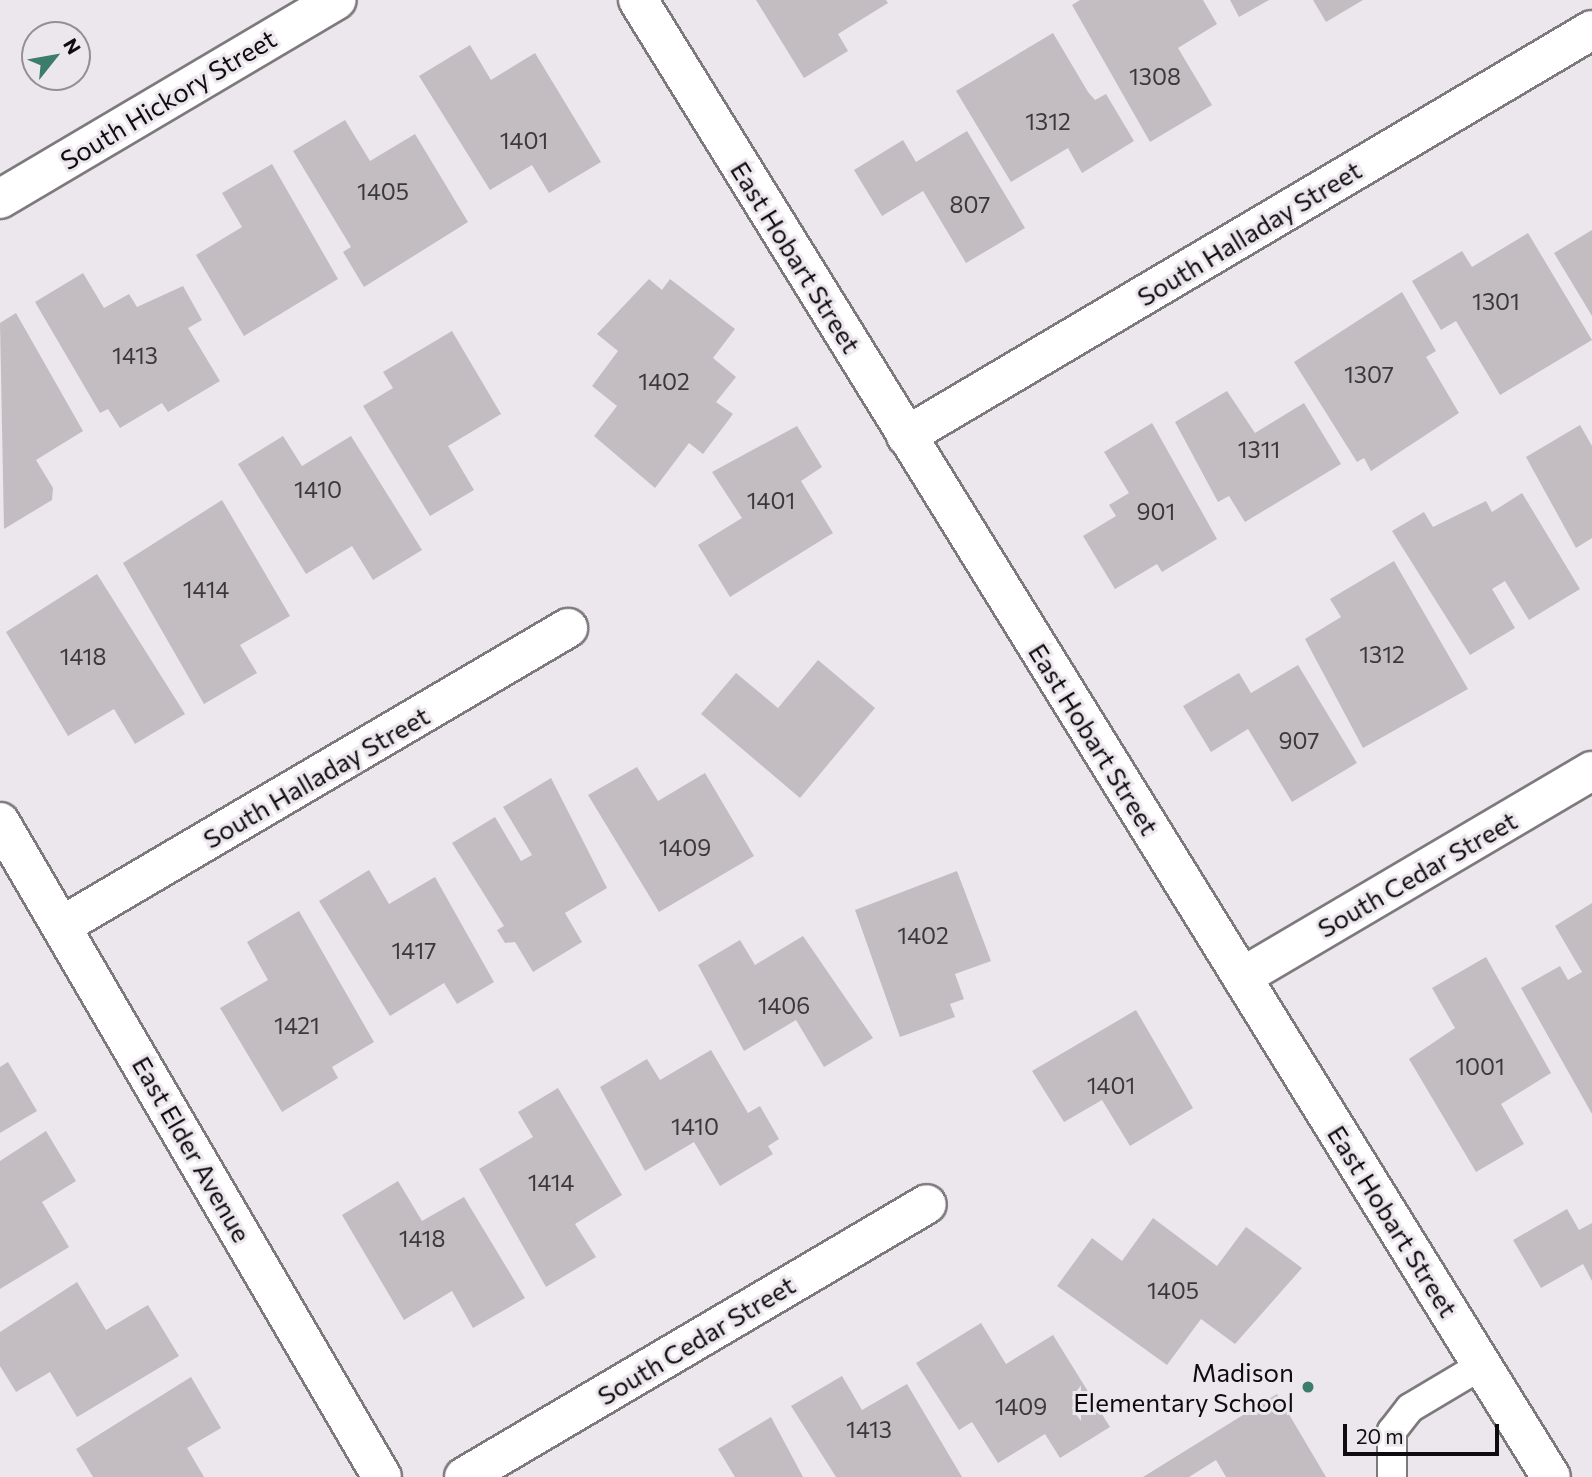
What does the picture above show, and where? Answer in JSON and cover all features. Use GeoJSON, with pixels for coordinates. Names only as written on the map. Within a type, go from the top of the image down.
{"type":"FeatureCollection","features":[{"type":"Feature","properties":{"kind":"street","name":"South Hickory Street"},"geometry":{"type":"LineString","coordinates":[[0,198],[336,0]]}},
{"type":"Feature","properties":{"kind":"street","name":"East Hobart Street"},"geometry":{"type":"LineString","coordinates":[[638,0],[1551,1477]]}},
{"type":"Feature","properties":{"kind":"street","name":"South Halladay Street"},"geometry":{"type":"LineString","coordinates":[[906,436],[1592,30]]}},
{"type":"Feature","properties":{"kind":"street","name":"South Halladay Street"},"geometry":{"type":"LineString","coordinates":[[63,925],[568,628]]}},
{"type":"Feature","properties":{"kind":"street","name":"South Cedar Street"},"geometry":{"type":"LineString","coordinates":[[1242,977],[1592,771]]}},
{"type":"Feature","properties":{"kind":"street","name":"East Elder Avenue"},"geometry":{"type":"LineString","coordinates":[[0,822],[63,925],[382,1477]]}},
{"type":"Feature","properties":{"kind":"street","name":"South Cedar Street"},"geometry":{"type":"LineString","coordinates":[[464,1477],[928,1204]]}},
{"type":"Feature","properties":{"kind":"lane"},"geometry":{"type":"LineString","coordinates":[[1392,1477],[1392,1431],[1410,1408],[1482,1365]]}},
{"type":"Feature","properties":{"kind":"building"},"geometry":{"type":"Polygon","coordinates":[[[756,0],[886,0],[888,3],[838,34],[848,51],[804,78],[756,0]]]}},
{"type":"Feature","properties":{"kind":"building"},"geometry":{"type":"Polygon","coordinates":[[[1080,0],[1203,0],[1217,24],[1178,48],[1212,105],[1150,142],[1072,5],[1080,0]]]}},
{"type":"Feature","properties":{"kind":"building"},"geometry":{"type":"Polygon","coordinates":[[[1230,0],[1269,0],[1239,17],[1230,0]]]}},
{"type":"Feature","properties":{"kind":"building"},"geometry":{"type":"Polygon","coordinates":[[[1313,0],[1363,0],[1326,22],[1313,0]]]}},
{"type":"Feature","properties":{"kind":"building"},"geometry":{"type":"Polygon","coordinates":[[[1053,33],[1088,92],[1095,100],[1106,94],[1134,141],[1082,173],[1068,148],[1011,182],[956,91],[1053,33]]]}},
{"type":"Feature","properties":{"kind":"building"},"geometry":{"type":"Polygon","coordinates":[[[470,45],[491,80],[535,53],[601,162],[549,193],[532,165],[490,190],[419,76],[470,45]]]}},
{"type":"Feature","properties":{"kind":"building"},"geometry":{"type":"Polygon","coordinates":[[[345,120],[370,161],[415,134],[468,222],[364,287],[343,252],[351,247],[293,151],[345,120]]]}},
{"type":"Feature","properties":{"kind":"building"},"geometry":{"type":"Polygon","coordinates":[[[967,131],[1025,228],[966,263],[923,191],[882,216],[854,170],[903,140],[916,162],[967,131]]]}},
{"type":"Feature","properties":{"kind":"building"},"geometry":{"type":"Polygon","coordinates":[[[272,164],[338,279],[244,336],[196,255],[242,227],[222,193],[272,164]]]}},
{"type":"Feature","properties":{"kind":"building"},"geometry":{"type":"Polygon","coordinates":[[[1592,230],[1592,316],[1554,253],[1592,230]]]}},
{"type":"Feature","properties":{"kind":"building"},"geometry":{"type":"Polygon","coordinates":[[[1528,233],[1592,340],[1500,395],[1456,321],[1441,330],[1412,281],[1462,251],[1472,267],[1528,233]]]}},
{"type":"Feature","properties":{"kind":"building"},"geometry":{"type":"Polygon","coordinates":[[[83,273],[104,308],[129,294],[137,307],[183,286],[202,320],[188,328],[220,381],[168,412],[162,403],[120,428],[108,409],[100,413],[35,302],[83,273]]]}},
{"type":"Feature","properties":{"kind":"building"},"geometry":{"type":"Polygon","coordinates":[[[649,279],[662,290],[670,279],[735,329],[713,358],[736,377],[716,402],[733,414],[703,454],[689,443],[655,488],[594,436],[617,406],[592,386],[618,351],[597,334],[649,279]]]}},
{"type":"Feature","properties":{"kind":"building"},"geometry":{"type":"Polygon","coordinates":[[[1402,292],[1436,351],[1426,357],[1459,413],[1371,471],[1364,458],[1357,462],[1294,362],[1402,292]]]}},
{"type":"Feature","properties":{"kind":"building"},"geometry":{"type":"Polygon","coordinates":[[[16,313],[83,431],[36,460],[53,488],[52,500],[4,529],[0,323],[16,313]]]}},
{"type":"Feature","properties":{"kind":"building"},"geometry":{"type":"Polygon","coordinates":[[[452,331],[501,414],[448,446],[474,490],[430,516],[363,406],[393,388],[383,372],[452,331]]]}},
{"type":"Feature","properties":{"kind":"building"},"geometry":{"type":"Polygon","coordinates":[[[1227,391],[1255,433],[1304,403],[1341,464],[1245,522],[1229,496],[1218,502],[1175,422],[1227,391]]]}},
{"type":"Feature","properties":{"kind":"building"},"geometry":{"type":"Polygon","coordinates":[[[1152,423],[1217,539],[1162,572],[1157,564],[1115,589],[1083,536],[1116,516],[1109,505],[1129,493],[1104,452],[1152,423]]]}},
{"type":"Feature","properties":{"kind":"building"},"geometry":{"type":"Polygon","coordinates":[[[1580,425],[1592,446],[1592,538],[1576,548],[1526,457],[1580,425]]]}},
{"type":"Feature","properties":{"kind":"building"},"geometry":{"type":"Polygon","coordinates":[[[797,426],[822,467],[801,481],[833,533],[730,597],[698,545],[742,518],[712,472],[797,426]]]}},
{"type":"Feature","properties":{"kind":"building"},"geometry":{"type":"Polygon","coordinates":[[[283,436],[302,466],[351,436],[422,550],[373,580],[352,546],[306,574],[238,464],[283,436]]]}},
{"type":"Feature","properties":{"kind":"building"},"geometry":{"type":"Polygon","coordinates":[[[1522,493],[1580,589],[1529,620],[1505,581],[1492,589],[1515,628],[1470,655],[1392,531],[1424,512],[1433,527],[1486,501],[1492,512],[1522,493]]]}},
{"type":"Feature","properties":{"kind":"building"},"geometry":{"type":"Polygon","coordinates":[[[222,500],[290,616],[240,645],[257,673],[204,704],[123,563],[222,500]]]}},
{"type":"Feature","properties":{"kind":"building"},"geometry":{"type":"Polygon","coordinates":[[[1394,561],[1468,689],[1363,748],[1305,639],[1341,617],[1330,599],[1394,561]]]}},
{"type":"Feature","properties":{"kind":"building"},"geometry":{"type":"Polygon","coordinates":[[[97,574],[185,714],[135,744],[114,709],[68,736],[6,632],[97,574]]]}},
{"type":"Feature","properties":{"kind":"building"},"geometry":{"type":"Polygon","coordinates":[[[818,660],[875,708],[800,798],[701,714],[736,673],[778,708],[818,660]]]}},
{"type":"Feature","properties":{"kind":"building"},"geometry":{"type":"Polygon","coordinates":[[[1298,665],[1357,763],[1292,802],[1248,729],[1211,752],[1183,706],[1239,673],[1251,693],[1298,665]]]}},
{"type":"Feature","properties":{"kind":"building"},"geometry":{"type":"Polygon","coordinates":[[[637,767],[658,801],[705,773],[754,856],[659,912],[588,795],[637,767]]]}},
{"type":"Feature","properties":{"kind":"building"},"geometry":{"type":"Polygon","coordinates":[[[551,778],[607,888],[565,913],[582,942],[533,972],[515,942],[505,943],[497,930],[504,926],[452,843],[495,817],[521,861],[532,855],[503,807],[551,778]]]}},
{"type":"Feature","properties":{"kind":"building"},"geometry":{"type":"Polygon","coordinates":[[[369,870],[389,904],[435,877],[494,982],[457,1004],[444,983],[390,1016],[319,901],[369,870]]]}},
{"type":"Feature","properties":{"kind":"building"},"geometry":{"type":"Polygon","coordinates":[[[957,871],[991,961],[955,974],[964,999],[950,1004],[955,1017],[900,1037],[855,910],[957,871]]]}},
{"type":"Feature","properties":{"kind":"building"},"geometry":{"type":"Polygon","coordinates":[[[1592,903],[1592,1114],[1521,988],[1560,966],[1568,980],[1582,972],[1555,926],[1592,903]]]}},
{"type":"Feature","properties":{"kind":"building"},"geometry":{"type":"Polygon","coordinates":[[[299,911],[374,1042],[332,1067],[338,1078],[282,1112],[220,1008],[268,980],[247,942],[299,911]]]}},
{"type":"Feature","properties":{"kind":"building"},"geometry":{"type":"Polygon","coordinates":[[[803,936],[873,1038],[824,1067],[796,1020],[744,1051],[698,965],[740,940],[755,965],[803,936]]]}},
{"type":"Feature","properties":{"kind":"building"},"geometry":{"type":"Polygon","coordinates":[[[1486,957],[1551,1073],[1501,1104],[1524,1144],[1476,1172],[1409,1059],[1455,1028],[1432,988],[1486,957]]]}},
{"type":"Feature","properties":{"kind":"building"},"geometry":{"type":"Polygon","coordinates":[[[1136,1010],[1193,1108],[1130,1146],[1102,1100],[1064,1122],[1032,1071],[1136,1010]]]}},
{"type":"Feature","properties":{"kind":"building"},"geometry":{"type":"Polygon","coordinates":[[[711,1050],[748,1113],[760,1106],[779,1139],[768,1146],[773,1154],[720,1186],[694,1142],[645,1171],[600,1087],[647,1059],[660,1080],[711,1050]]]}},
{"type":"Feature","properties":{"kind":"building"},"geometry":{"type":"Polygon","coordinates":[[[8,1062],[37,1111],[0,1133],[0,1067],[8,1062]]]}},
{"type":"Feature","properties":{"kind":"building"},"geometry":{"type":"Polygon","coordinates":[[[558,1088],[622,1195],[575,1224],[596,1257],[546,1287],[479,1169],[533,1137],[518,1112],[558,1088]]]}},
{"type":"Feature","properties":{"kind":"building"},"geometry":{"type":"Polygon","coordinates":[[[46,1131],[76,1181],[42,1202],[69,1247],[0,1289],[0,1161],[46,1131]]]}},
{"type":"Feature","properties":{"kind":"building"},"geometry":{"type":"Polygon","coordinates":[[[398,1181],[422,1221],[464,1197],[525,1298],[473,1328],[452,1291],[404,1320],[342,1215],[398,1181]]]}},
{"type":"Feature","properties":{"kind":"building"},"geometry":{"type":"Polygon","coordinates":[[[1567,1209],[1579,1230],[1592,1223],[1592,1281],[1583,1264],[1541,1288],[1513,1240],[1567,1209]]]}},
{"type":"Feature","properties":{"kind":"building"},"geometry":{"type":"Polygon","coordinates":[[[1153,1218],[1217,1266],[1246,1227],[1302,1268],[1235,1344],[1201,1319],[1167,1365],[1057,1286],[1092,1238],[1122,1261],[1153,1218]]]}},
{"type":"Feature","properties":{"kind":"building"},"geometry":{"type":"Polygon","coordinates":[[[77,1282],[106,1330],[148,1305],[179,1356],[77,1417],[50,1372],[16,1392],[0,1366],[0,1332],[77,1282]]]}},
{"type":"Feature","properties":{"kind":"building"},"geometry":{"type":"Polygon","coordinates":[[[981,1323],[1006,1364],[1053,1335],[1110,1427],[1060,1458],[1045,1434],[998,1463],[972,1422],[959,1430],[916,1363],[981,1323]]]}},
{"type":"Feature","properties":{"kind":"building"},"geometry":{"type":"Polygon","coordinates":[[[842,1376],[862,1410],[907,1384],[962,1477],[836,1477],[791,1406],[842,1376]]]}},
{"type":"Feature","properties":{"kind":"building"},"geometry":{"type":"Polygon","coordinates":[[[191,1377],[221,1428],[187,1448],[204,1477],[93,1477],[76,1449],[191,1377]]]}},
{"type":"Feature","properties":{"kind":"building"},"geometry":{"type":"Polygon","coordinates":[[[1277,1394],[1326,1477],[1226,1477],[1216,1460],[1189,1477],[1143,1477],[1277,1394]]]}},
{"type":"Feature","properties":{"kind":"building"},"geometry":{"type":"Polygon","coordinates":[[[771,1417],[803,1477],[735,1477],[718,1449],[771,1417]]]}},
{"type":"Feature","properties":{"kind":"place","name":"Madison Elementary School"},"geometry":{"type":"Point","coordinates":[1308,1387]}}]}
